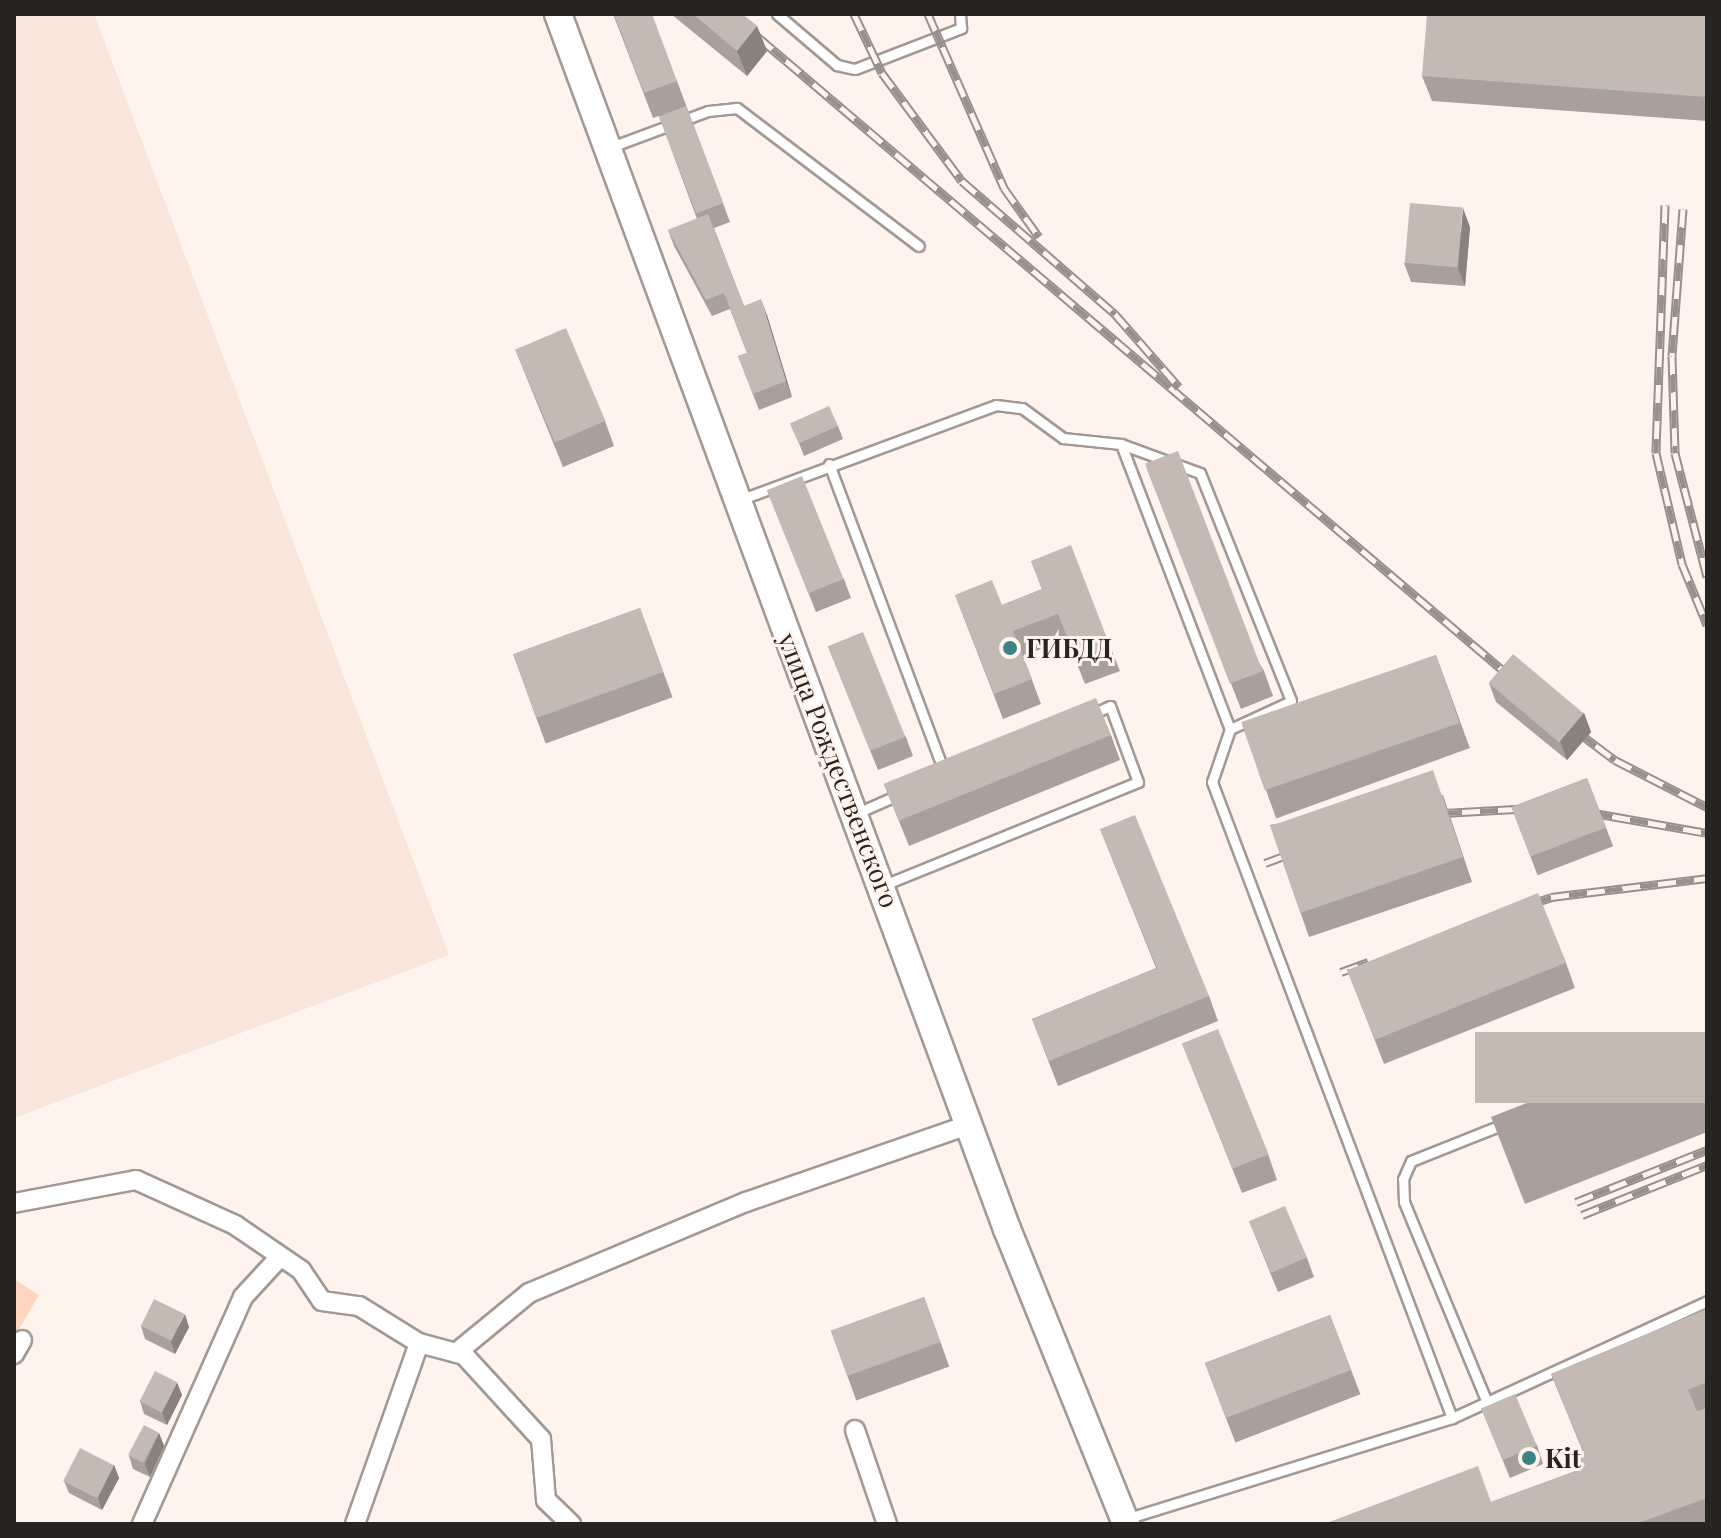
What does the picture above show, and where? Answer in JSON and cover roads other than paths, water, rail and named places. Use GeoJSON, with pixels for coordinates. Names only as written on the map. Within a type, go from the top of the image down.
{"type":"FeatureCollection","features":[{"type":"Feature","properties":{"kind":"main road","name":"улица Рождественского"},"geometry":{"type":"LineString","coordinates":[[558,14],[854,815],[883,885],[968,1125],[1125,1523]]}},
{"type":"Feature","properties":{"kind":"street"},"geometry":{"type":"LineString","coordinates":[[456,1353],[529,1293],[746,1202],[968,1125]]}},
{"type":"Feature","properties":{"kind":"street"},"geometry":{"type":"LineString","coordinates":[[14,1203],[136,1180],[235,1225],[278,1259],[301,1270],[322,1301],[359,1306],[419,1343],[456,1353],[541,1439],[546,1500],[571,1524]]}},
{"type":"Feature","properties":{"kind":"street"},"geometry":{"type":"LineString","coordinates":[[142,1524],[243,1297],[278,1259]]}},
{"type":"Feature","properties":{"kind":"street"},"geometry":{"type":"LineString","coordinates":[[355,1524],[419,1343]]}},
{"type":"Feature","properties":{"kind":"street"},"geometry":{"type":"LineString","coordinates":[[855,1430],[887,1524]]}},
{"type":"Feature","properties":{"kind":"lane"},"geometry":{"type":"LineString","coordinates":[[777,14],[837,65],[855,69],[961,28],[960,14]]}},
{"type":"Feature","properties":{"kind":"lane"},"geometry":{"type":"LineString","coordinates":[[608,148],[708,111],[737,108],[919,246]]}},
{"type":"Feature","properties":{"kind":"lane"},"geometry":{"type":"LineString","coordinates":[[739,501],[829,464],[996,405],[1022,408],[1063,438],[1121,444],[1200,473],[1291,701],[1230,729]]}},
{"type":"Feature","properties":{"kind":"lane"},"geometry":{"type":"LineString","coordinates":[[1121,444],[1230,729],[1212,782],[1452,1418]]}},
{"type":"Feature","properties":{"kind":"lane"},"geometry":{"type":"LineString","coordinates":[[829,464],[945,773]]}},
{"type":"Feature","properties":{"kind":"lane"},"geometry":{"type":"LineString","coordinates":[[883,885],[1138,782],[1110,706],[1083,717]]}},
{"type":"Feature","properties":{"kind":"lane"},"geometry":{"type":"LineString","coordinates":[[932,779],[958,768]]}},
{"type":"Feature","properties":{"kind":"lane"},"geometry":{"type":"LineString","coordinates":[[854,815],[906,791]]}},
{"type":"Feature","properties":{"kind":"lane"},"geometry":{"type":"LineString","coordinates":[[1486,1400],[1404,1202],[1403,1179],[1411,1161],[1515,1119]]}},
{"type":"Feature","properties":{"kind":"lane"},"geometry":{"type":"LineString","coordinates":[[1125,1523],[1452,1418],[1707,1301]]}},
{"type":"Feature","properties":{"kind":"railway"},"geometry":{"type":"LineString","coordinates":[[731,14],[1518,683]]}},
{"type":"Feature","properties":{"kind":"railway"},"geometry":{"type":"LineString","coordinates":[[854,14],[882,73],[962,181],[1115,314],[1179,387]]}},
{"type":"Feature","properties":{"kind":"railway"},"geometry":{"type":"LineString","coordinates":[[928,14],[1004,188],[1039,237]]}},
{"type":"Feature","properties":{"kind":"railway"},"geometry":{"type":"LineString","coordinates":[[1665,205],[1656,453],[1682,564],[1707,625]]}},
{"type":"Feature","properties":{"kind":"railway"},"geometry":{"type":"LineString","coordinates":[[1683,209],[1672,356],[1675,453],[1707,577]]}},
{"type":"Feature","properties":{"kind":"railway"},"geometry":{"type":"LineString","coordinates":[[1567,724],[1615,760],[1707,807]]}},
{"type":"Feature","properties":{"kind":"railway"},"geometry":{"type":"LineString","coordinates":[[1426,814],[1533,808]]}},
{"type":"Feature","properties":{"kind":"railway"},"geometry":{"type":"LineString","coordinates":[[1577,810],[1707,833]]}},
{"type":"Feature","properties":{"kind":"railway"},"geometry":{"type":"LineString","coordinates":[[1265,863],[1303,849]]}},
{"type":"Feature","properties":{"kind":"railway"},"geometry":{"type":"LineString","coordinates":[[1518,908],[1551,897],[1707,878]]}},
{"type":"Feature","properties":{"kind":"railway"},"geometry":{"type":"LineString","coordinates":[[1341,972],[1368,962]]}},
{"type":"Feature","properties":{"kind":"railway"},"geometry":{"type":"LineString","coordinates":[[1576,1202],[1707,1150]]}},
{"type":"Feature","properties":{"kind":"railway"},"geometry":{"type":"LineString","coordinates":[[1582,1215],[1707,1165]]}},
{"type":"Feature","properties":{"kind":"place","name":"ГИБДД"},"geometry":{"type":"Point","coordinates":[1010,648]}},
{"type":"Feature","properties":{"kind":"place","name":"Kit"},"geometry":{"type":"Point","coordinates":[1529,1458]}}]}
